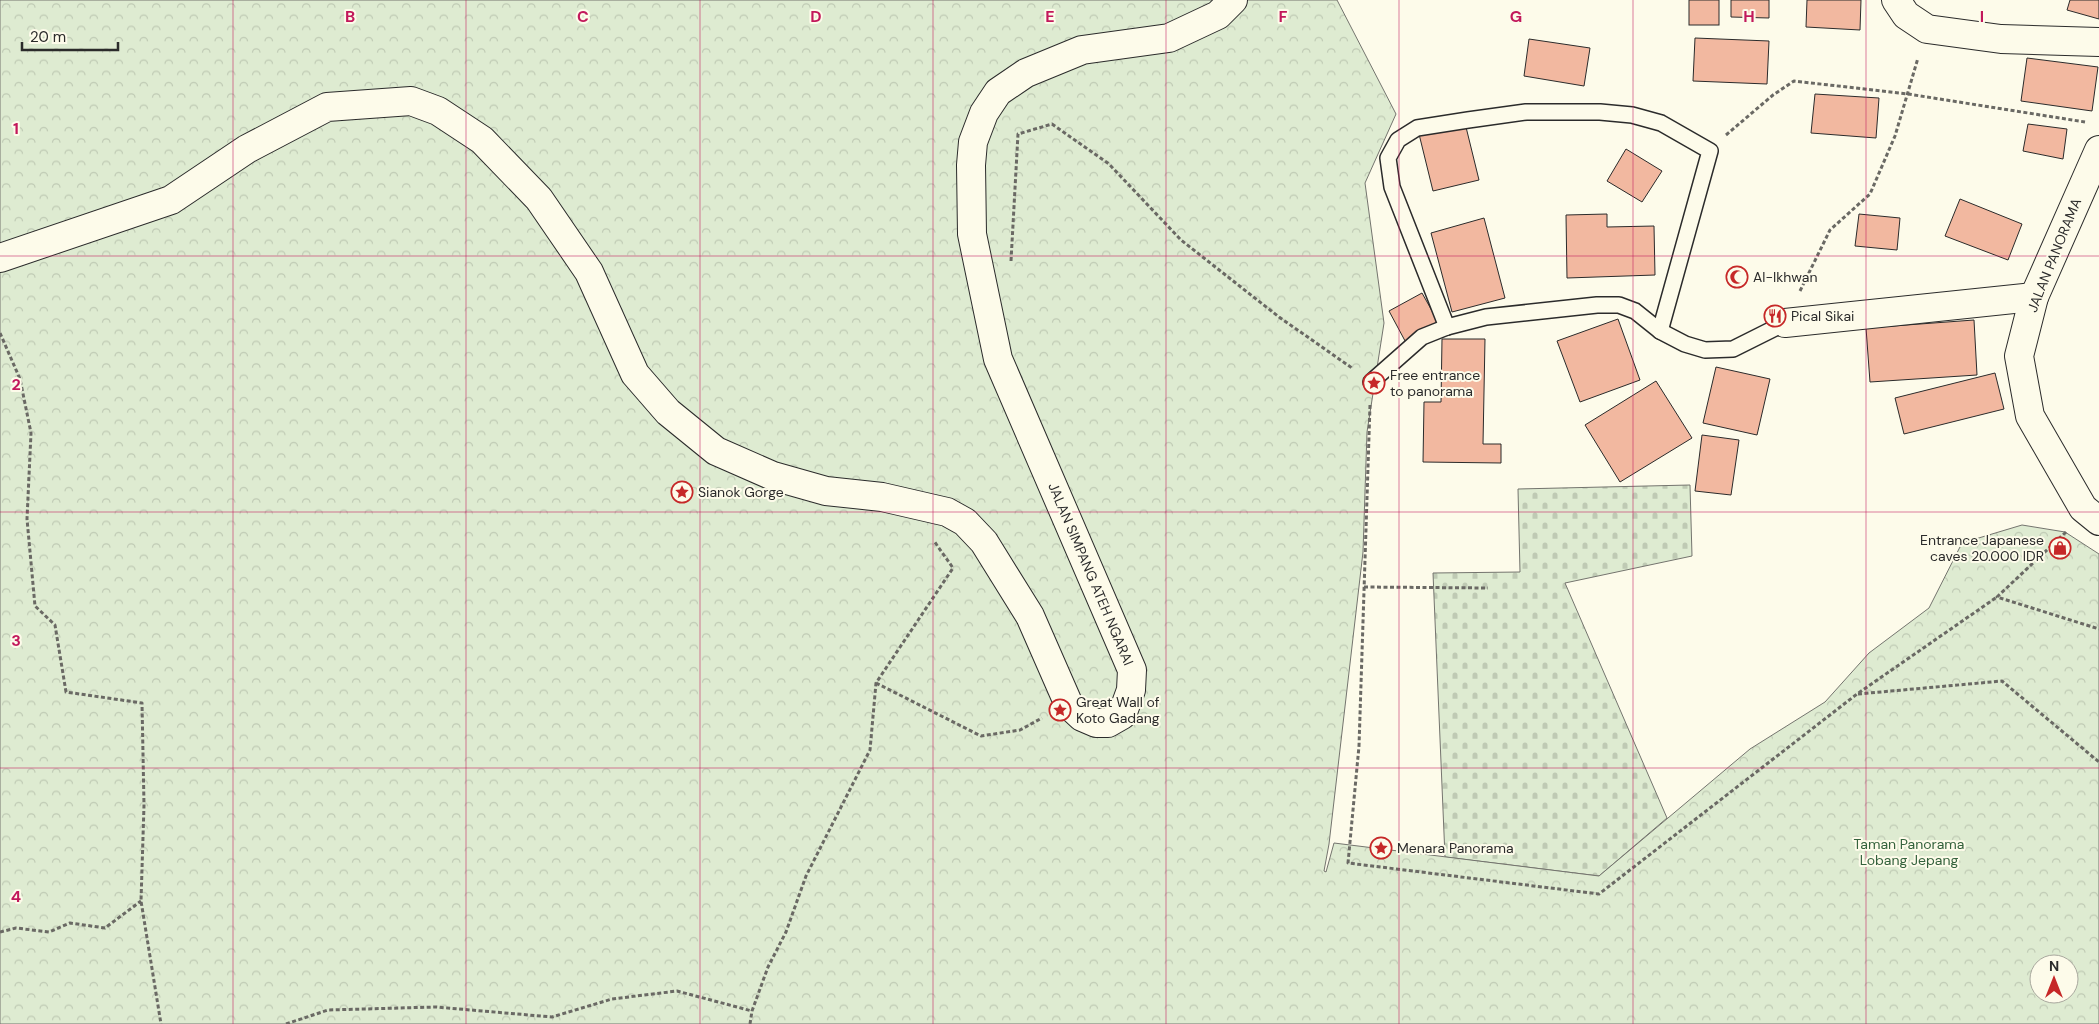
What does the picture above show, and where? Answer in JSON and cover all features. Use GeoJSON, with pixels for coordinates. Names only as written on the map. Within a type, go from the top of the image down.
{"type":"FeatureCollection","features":[{"type":"Feature","properties":{"kind":"main road","name":"JALAN SIMPANG ATEH NGARAI"},"geometry":{"type":"LineString","coordinates":[[0,258],[171,200],[247,149],[327,107],[411,102],[438,110],[482,140],[539,199],[589,272],[635,374],[668,412],[716,451],[773,476],[826,491],[882,498],[947,512],[965,522],[984,542],[1030,616],[1069,705],[1082,717],[1096,723],[1108,723],[1122,715],[1131,690],[1132,670],[998,359],[972,234],[971,165],[973,142],[984,113],[998,92],[1026,73],[1082,50],[1169,38],[1218,15],[1233,0]]}},
{"type":"Feature","properties":{"kind":"main road"},"geometry":{"type":"LineString","coordinates":[[1896,0],[1906,15],[1926,29],[2001,39],[2099,42]]}},
{"type":"Feature","properties":{"kind":"main road","name":"JALAN PANORAMA"},"geometry":{"type":"LineString","coordinates":[[2099,150],[2034,297],[2019,356],[2030,416],[2083,508],[2099,521]]}},
{"type":"Feature","properties":{"kind":"main road"},"geometry":{"type":"LineString","coordinates":[[1785,323],[2034,297]]}},
{"type":"Feature","properties":{"kind":"lane"},"geometry":{"type":"LineString","coordinates":[[1447,327],[1392,186],[1388,158],[1398,140],[1417,128],[1468,120],[1526,112],[1600,112],[1632,115],[1661,123],[1710,152],[1660,330]]}},
{"type":"Feature","properties":{"kind":"lane"},"geometry":{"type":"LineString","coordinates":[[1371,382],[1422,338],[1447,327],[1486,317],[1598,304],[1619,304],[1635,311],[1660,330],[1685,344],[1705,350],[1733,349],[1785,323]]}},
{"type":"Feature","properties":{"kind":"path"},"geometry":{"type":"LineString","coordinates":[[1785,323],[1830,230],[1870,194],[1896,136],[1926,29]]}},
{"type":"Feature","properties":{"kind":"path"},"geometry":{"type":"LineString","coordinates":[[1710,152],[1773,95],[1794,81],[1908,94],[2090,123]]}},
{"type":"Feature","properties":{"kind":"path"},"geometry":{"type":"LineString","coordinates":[[1010,267],[1018,134],[1052,124],[1109,164],[1181,240],[1279,317],[1371,382],[1359,746],[1348,863],[1598,894],[1857,694],[1997,597],[2065,532],[2074,532]]}},
{"type":"Feature","properties":{"kind":"path"},"geometry":{"type":"LineString","coordinates":[[0,333],[20,379],[31,433],[26,519],[34,606],[55,625],[66,692],[142,703],[144,805],[141,901],[161,1024]]}},
{"type":"Feature","properties":{"kind":"path"},"geometry":{"type":"LineString","coordinates":[[750,1024],[752,1011],[768,967],[786,932],[806,876],[870,750],[876,684],[953,568],[930,536]]}},
{"type":"Feature","properties":{"kind":"path"},"geometry":{"type":"LineString","coordinates":[[1364,587],[1488,588]]}},
{"type":"Feature","properties":{"kind":"path"},"geometry":{"type":"LineString","coordinates":[[1997,597],[2099,629]]}},
{"type":"Feature","properties":{"kind":"path"},"geometry":{"type":"LineString","coordinates":[[1857,694],[2002,681],[2099,762]]}},
{"type":"Feature","properties":{"kind":"path"},"geometry":{"type":"LineString","coordinates":[[876,684],[980,736],[1020,730],[1069,705]]}},
{"type":"Feature","properties":{"kind":"path"},"geometry":{"type":"LineString","coordinates":[[0,932],[16,928],[49,932],[70,923],[105,928],[141,901]]}},
{"type":"Feature","properties":{"kind":"path"},"geometry":{"type":"LineString","coordinates":[[286,1024],[328,1010],[436,1007],[552,1017],[612,999],[677,991],[752,1011]]}},
{"type":"Feature","properties":{"kind":"green space","name":"Sianok Gorge"},"geometry":{"type":"Polygon","coordinates":[[[0,0],[1337,0],[1396,114],[1365,183],[1384,323],[1367,432],[1363,552],[1329,844],[1324,871],[1326,872],[1334,843],[1599,876],[1750,749],[1825,702],[1869,653],[1929,608],[1962,543],[2022,525],[2065,532],[2099,554],[2099,1024],[0,1024],[0,0]]]}},
{"type":"Feature","properties":{"kind":"green space"},"geometry":{"type":"Polygon","coordinates":[[[1690,485],[1692,556],[1565,583],[1667,818],[1599,876],[1445,857],[1433,573],[1520,572],[1518,489],[1690,485]]]}},
{"type":"Feature","properties":{"kind":"building"},"geometry":{"type":"Polygon","coordinates":[[[1689,0],[1719,0],[1719,25],[1689,25],[1689,0]]]}},
{"type":"Feature","properties":{"kind":"building"},"geometry":{"type":"Polygon","coordinates":[[[1731,0],[1769,0],[1769,18],[1731,17],[1731,0]]]}},
{"type":"Feature","properties":{"kind":"building"},"geometry":{"type":"Polygon","coordinates":[[[1807,0],[1861,0],[1860,30],[1806,27],[1807,0]]]}},
{"type":"Feature","properties":{"kind":"building"},"geometry":{"type":"Polygon","coordinates":[[[2070,0],[2099,0],[2099,19],[2067,10],[2070,0]]]}},
{"type":"Feature","properties":{"kind":"building"},"geometry":{"type":"Polygon","coordinates":[[[1695,38],[1769,41],[1767,84],[1693,81],[1695,38]]]}},
{"type":"Feature","properties":{"kind":"building"},"geometry":{"type":"Polygon","coordinates":[[[1529,39],[1590,48],[1584,86],[1524,76],[1529,39]]]}},
{"type":"Feature","properties":{"kind":"building"},"geometry":{"type":"Polygon","coordinates":[[[2027,58],[2098,67],[2092,111],[2021,101],[2027,58]]]}},
{"type":"Feature","properties":{"kind":"building"},"geometry":{"type":"Polygon","coordinates":[[[1815,94],[1879,98],[1876,138],[1811,133],[1815,94]]]}},
{"type":"Feature","properties":{"kind":"building"},"geometry":{"type":"Polygon","coordinates":[[[1465,123],[1479,180],[1433,191],[1419,134],[1465,123]]]}},
{"type":"Feature","properties":{"kind":"building"},"geometry":{"type":"Polygon","coordinates":[[[2028,124],[2067,129],[2063,159],[2023,151],[2028,124]]]}},
{"type":"Feature","properties":{"kind":"building"},"geometry":{"type":"Polygon","coordinates":[[[1626,149],[1662,171],[1642,202],[1607,181],[1626,149]]]}},
{"type":"Feature","properties":{"kind":"building"},"geometry":{"type":"Polygon","coordinates":[[[1960,199],[2022,224],[2008,260],[1945,236],[1960,199]]]}},
{"type":"Feature","properties":{"kind":"building"},"geometry":{"type":"Polygon","coordinates":[[[1607,214],[1607,227],[1654,226],[1655,275],[1567,278],[1566,215],[1607,214]]]}},
{"type":"Feature","properties":{"kind":"building"},"geometry":{"type":"Polygon","coordinates":[[[1859,214],[1900,218],[1897,250],[1855,246],[1859,214]]]}},
{"type":"Feature","properties":{"kind":"building"},"geometry":{"type":"Polygon","coordinates":[[[1484,218],[1505,298],[1452,312],[1431,233],[1484,218]]]}},
{"type":"Feature","properties":{"kind":"building"},"geometry":{"type":"Polygon","coordinates":[[[1422,293],[1445,334],[1411,352],[1389,311],[1422,293]]]}},
{"type":"Feature","properties":{"kind":"building"},"geometry":{"type":"Polygon","coordinates":[[[1618,319],[1640,380],[1580,402],[1557,341],[1618,319]]]}},
{"type":"Feature","properties":{"kind":"building"},"geometry":{"type":"Polygon","coordinates":[[[1974,320],[1977,375],[1870,382],[1866,328],[1974,320]]]}},
{"type":"Feature","properties":{"kind":"building"},"geometry":{"type":"Polygon","coordinates":[[[1442,339],[1485,339],[1483,444],[1501,444],[1501,463],[1423,462],[1424,402],[1441,402],[1442,339]]]}},
{"type":"Feature","properties":{"kind":"building"},"geometry":{"type":"Polygon","coordinates":[[[1716,367],[1770,379],[1757,435],[1703,423],[1716,367]]]}},
{"type":"Feature","properties":{"kind":"building"},"geometry":{"type":"Polygon","coordinates":[[[1995,373],[2004,409],[1904,434],[1895,398],[1995,373]]]}},
{"type":"Feature","properties":{"kind":"building"},"geometry":{"type":"Polygon","coordinates":[[[1656,381],[1692,438],[1620,482],[1585,425],[1656,381]]]}},
{"type":"Feature","properties":{"kind":"building"},"geometry":{"type":"Polygon","coordinates":[[[1702,435],[1739,440],[1731,495],[1695,491],[1702,435]]]}},
{"type":"Feature","properties":{"kind":"place","name":"Al-Ikhwan"},"geometry":{"type":"Point","coordinates":[1737,277]}},
{"type":"Feature","properties":{"kind":"place","name":"Pical Sikai"},"geometry":{"type":"Point","coordinates":[1775,316]}},
{"type":"Feature","properties":{"kind":"place","name":"Free entrance to panorama"},"geometry":{"type":"Point","coordinates":[1374,383]}},
{"type":"Feature","properties":{"kind":"place","name":"Sianok Gorge"},"geometry":{"type":"Point","coordinates":[682,492]}},
{"type":"Feature","properties":{"kind":"place","name":"Entrance Japanese caves 20.000 IDR"},"geometry":{"type":"Point","coordinates":[2060,548]}},
{"type":"Feature","properties":{"kind":"place","name":"Great Wall of Koto Gadang"},"geometry":{"type":"Point","coordinates":[1060,710]}},
{"type":"Feature","properties":{"kind":"place","name":"Menara Panorama"},"geometry":{"type":"Point","coordinates":[1381,848]}},
{"type":"Feature","properties":{"kind":"park label","name":"Taman Panorama Lobang Jepang"},"geometry":{"type":"Point","coordinates":[1909,852]}}]}
